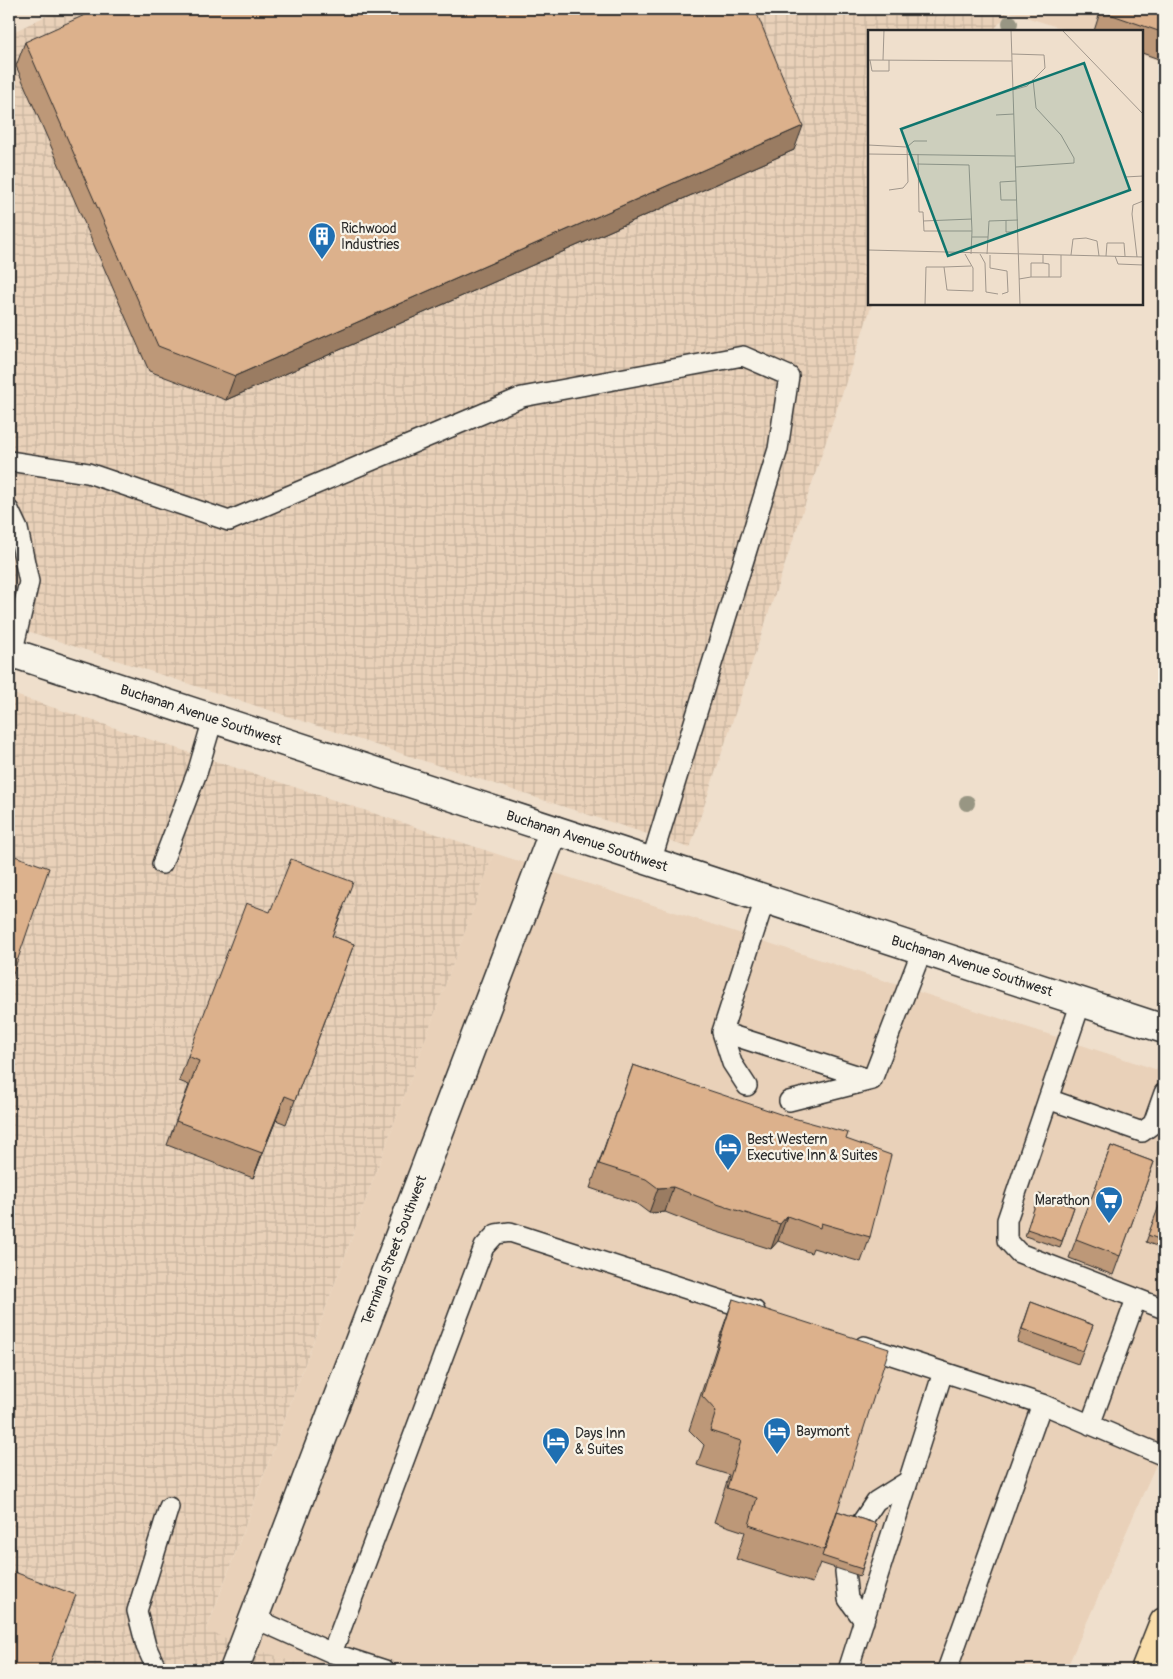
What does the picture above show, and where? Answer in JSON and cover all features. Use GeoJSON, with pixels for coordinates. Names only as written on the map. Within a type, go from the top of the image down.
{"type":"FeatureCollection","features":[{"type":"Feature","properties":{"kind":"main road"},"geometry":{"type":"LineString","coordinates":[[1145,1670],[1164,1622]]}},
{"type":"Feature","properties":{"kind":"street","name":"Buchanan Avenue Southwest"},"geometry":{"type":"LineString","coordinates":[[10,653],[1164,1029]]}},
{"type":"Feature","properties":{"kind":"street","name":"Terminal Street Southwest"},"geometry":{"type":"LineString","coordinates":[[234,1670],[554,830]]}},
{"type":"Feature","properties":{"kind":"lane"},"geometry":{"type":"LineString","coordinates":[[9,461],[88,473],[229,521],[522,397],[743,356],[789,376],[778,449],[651,862]]}},
{"type":"Feature","properties":{"kind":"lane"},"geometry":{"type":"LineString","coordinates":[[9,510],[18,529],[29,582],[10,653]]}},
{"type":"Feature","properties":{"kind":"lane"},"geometry":{"type":"LineString","coordinates":[[162,864],[198,770],[213,719]]}},
{"type":"Feature","properties":{"kind":"lane"},"geometry":{"type":"LineString","coordinates":[[748,1086],[732,1063],[722,1032],[765,899]]}},
{"type":"Feature","properties":{"kind":"lane"},"geometry":{"type":"LineString","coordinates":[[872,1080],[922,950]]}},
{"type":"Feature","properties":{"kind":"lane"},"geometry":{"type":"LineString","coordinates":[[1082,1002],[1007,1220],[1006,1240],[1019,1253],[1164,1309]]}},
{"type":"Feature","properties":{"kind":"lane"},"geometry":{"type":"LineString","coordinates":[[722,1032],[872,1080]]}},
{"type":"Feature","properties":{"kind":"lane"},"geometry":{"type":"LineString","coordinates":[[789,1101],[872,1080]]}},
{"type":"Feature","properties":{"kind":"lane"},"geometry":{"type":"LineString","coordinates":[[1048,1099],[1142,1132],[1153,1124],[1164,1093]]}},
{"type":"Feature","properties":{"kind":"lane"},"geometry":{"type":"LineString","coordinates":[[332,1652],[484,1247],[496,1234],[510,1232],[774,1317]]}},
{"type":"Feature","properties":{"kind":"lane"},"geometry":{"type":"LineString","coordinates":[[1090,1425],[1136,1298]]}},
{"type":"Feature","properties":{"kind":"lane"},"geometry":{"type":"LineString","coordinates":[[849,1341],[1042,1404],[1164,1456]]}},
{"type":"Feature","properties":{"kind":"lane"},"geometry":{"type":"LineString","coordinates":[[848,1670],[943,1372]]}},
{"type":"Feature","properties":{"kind":"lane"},"geometry":{"type":"LineString","coordinates":[[947,1670],[1042,1404]]}},
{"type":"Feature","properties":{"kind":"lane"},"geometry":{"type":"LineString","coordinates":[[859,1526],[876,1501],[908,1481]]}},
{"type":"Feature","properties":{"kind":"lane"},"geometry":{"type":"LineString","coordinates":[[157,1670],[146,1646],[137,1611],[169,1506]]}},
{"type":"Feature","properties":{"kind":"lane"},"geometry":{"type":"LineString","coordinates":[[845,1571],[848,1600],[864,1621]]}},
{"type":"Feature","properties":{"kind":"lane"},"geometry":{"type":"LineString","coordinates":[[254,1618],[332,1652],[385,1670]]}},
{"type":"Feature","properties":{"kind":"shaded area"},"geometry":{"type":"Polygon","coordinates":[[[60,9],[1011,9],[994,30],[868,30],[868,305],[872,305],[690,848],[9,625],[9,34],[60,9]]]}},
{"type":"Feature","properties":{"kind":"shaded area"},"geometry":{"type":"Polygon","coordinates":[[[1011,9],[1164,9],[1164,62],[1143,55],[1143,30],[1067,30],[1010,12],[1011,9]]]}},
{"type":"Feature","properties":{"kind":"shaded area"},"geometry":{"type":"Polygon","coordinates":[[[9,693],[494,853],[206,1631],[316,1670],[9,1670],[9,693]]]}},
{"type":"Feature","properties":{"kind":"shaded area"},"geometry":{"type":"Polygon","coordinates":[[[494,853],[1164,1072],[1164,1446],[1066,1670],[316,1670],[206,1632],[494,853]]]}},
{"type":"Feature","properties":{"kind":"building","name":"Richwood Industries"},"geometry":{"type":"Polygon","coordinates":[[[98,9],[755,9],[803,126],[235,376],[158,346],[25,42],[98,9]]]}},
{"type":"Feature","properties":{"kind":"building"},"geometry":{"type":"Polygon","coordinates":[[[1102,9],[1164,9],[1164,33],[1101,11],[1102,9]]]}},
{"type":"Feature","properties":{"kind":"building"},"geometry":{"type":"Polygon","coordinates":[[[9,854],[49,868],[9,985],[9,854]]]}},
{"type":"Feature","properties":{"kind":"building"},"geometry":{"type":"Polygon","coordinates":[[[291,859],[353,882],[332,936],[354,944],[295,1100],[285,1096],[262,1153],[176,1121],[199,1061],[188,1056],[246,903],[270,912],[291,859]]]}},
{"type":"Feature","properties":{"kind":"building","name":"Best Western Executive Inn & Suites"},"geometry":{"type":"Polygon","coordinates":[[[633,1065],[786,1116],[848,1133],[846,1139],[891,1155],[870,1237],[821,1223],[820,1228],[787,1216],[780,1224],[717,1204],[673,1187],[658,1188],[646,1179],[599,1164],[633,1065]]]}},
{"type":"Feature","properties":{"kind":"building"},"geometry":{"type":"Polygon","coordinates":[[[1111,1146],[1154,1162],[1120,1256],[1076,1239],[1111,1146]]]}},
{"type":"Feature","properties":{"kind":"building"},"geometry":{"type":"Polygon","coordinates":[[[1164,1193],[1164,1241],[1148,1235],[1164,1193]]]}},
{"type":"Feature","properties":{"kind":"building"},"geometry":{"type":"Polygon","coordinates":[[[1039,1194],[1074,1207],[1062,1241],[1027,1229],[1039,1194]]]}},
{"type":"Feature","properties":{"kind":"building","name":"Baymont"},"geometry":{"type":"Polygon","coordinates":[[[733,1299],[889,1349],[825,1550],[749,1525],[757,1498],[727,1488],[741,1441],[710,1431],[716,1411],[702,1396],[733,1299]]]}},
{"type":"Feature","properties":{"kind":"building"},"geometry":{"type":"Polygon","coordinates":[[[1031,1302],[1093,1325],[1083,1351],[1022,1329],[1031,1302]]]}},
{"type":"Feature","properties":{"kind":"building"},"geometry":{"type":"Polygon","coordinates":[[[837,1511],[877,1524],[862,1569],[822,1556],[837,1511]]]}},
{"type":"Feature","properties":{"kind":"building"},"geometry":{"type":"Polygon","coordinates":[[[9,1570],[76,1595],[49,1666],[60,1670],[9,1670],[9,1570]]]}},
{"type":"Feature","properties":{"kind":"place","name":"Richwood Industries"},"geometry":{"type":"Point","coordinates":[322,260]}},
{"type":"Feature","properties":{"kind":"place","name":"Best Western Executive Inn & Suites"},"geometry":{"type":"Point","coordinates":[728,1171]}},
{"type":"Feature","properties":{"kind":"place","name":"Marathon"},"geometry":{"type":"Point","coordinates":[1109,1224]}},
{"type":"Feature","properties":{"kind":"place","name":"Baymont"},"geometry":{"type":"Point","coordinates":[777,1455]}},
{"type":"Feature","properties":{"kind":"place","name":"Days Inn & Suites"},"geometry":{"type":"Point","coordinates":[556,1465]}}]}
